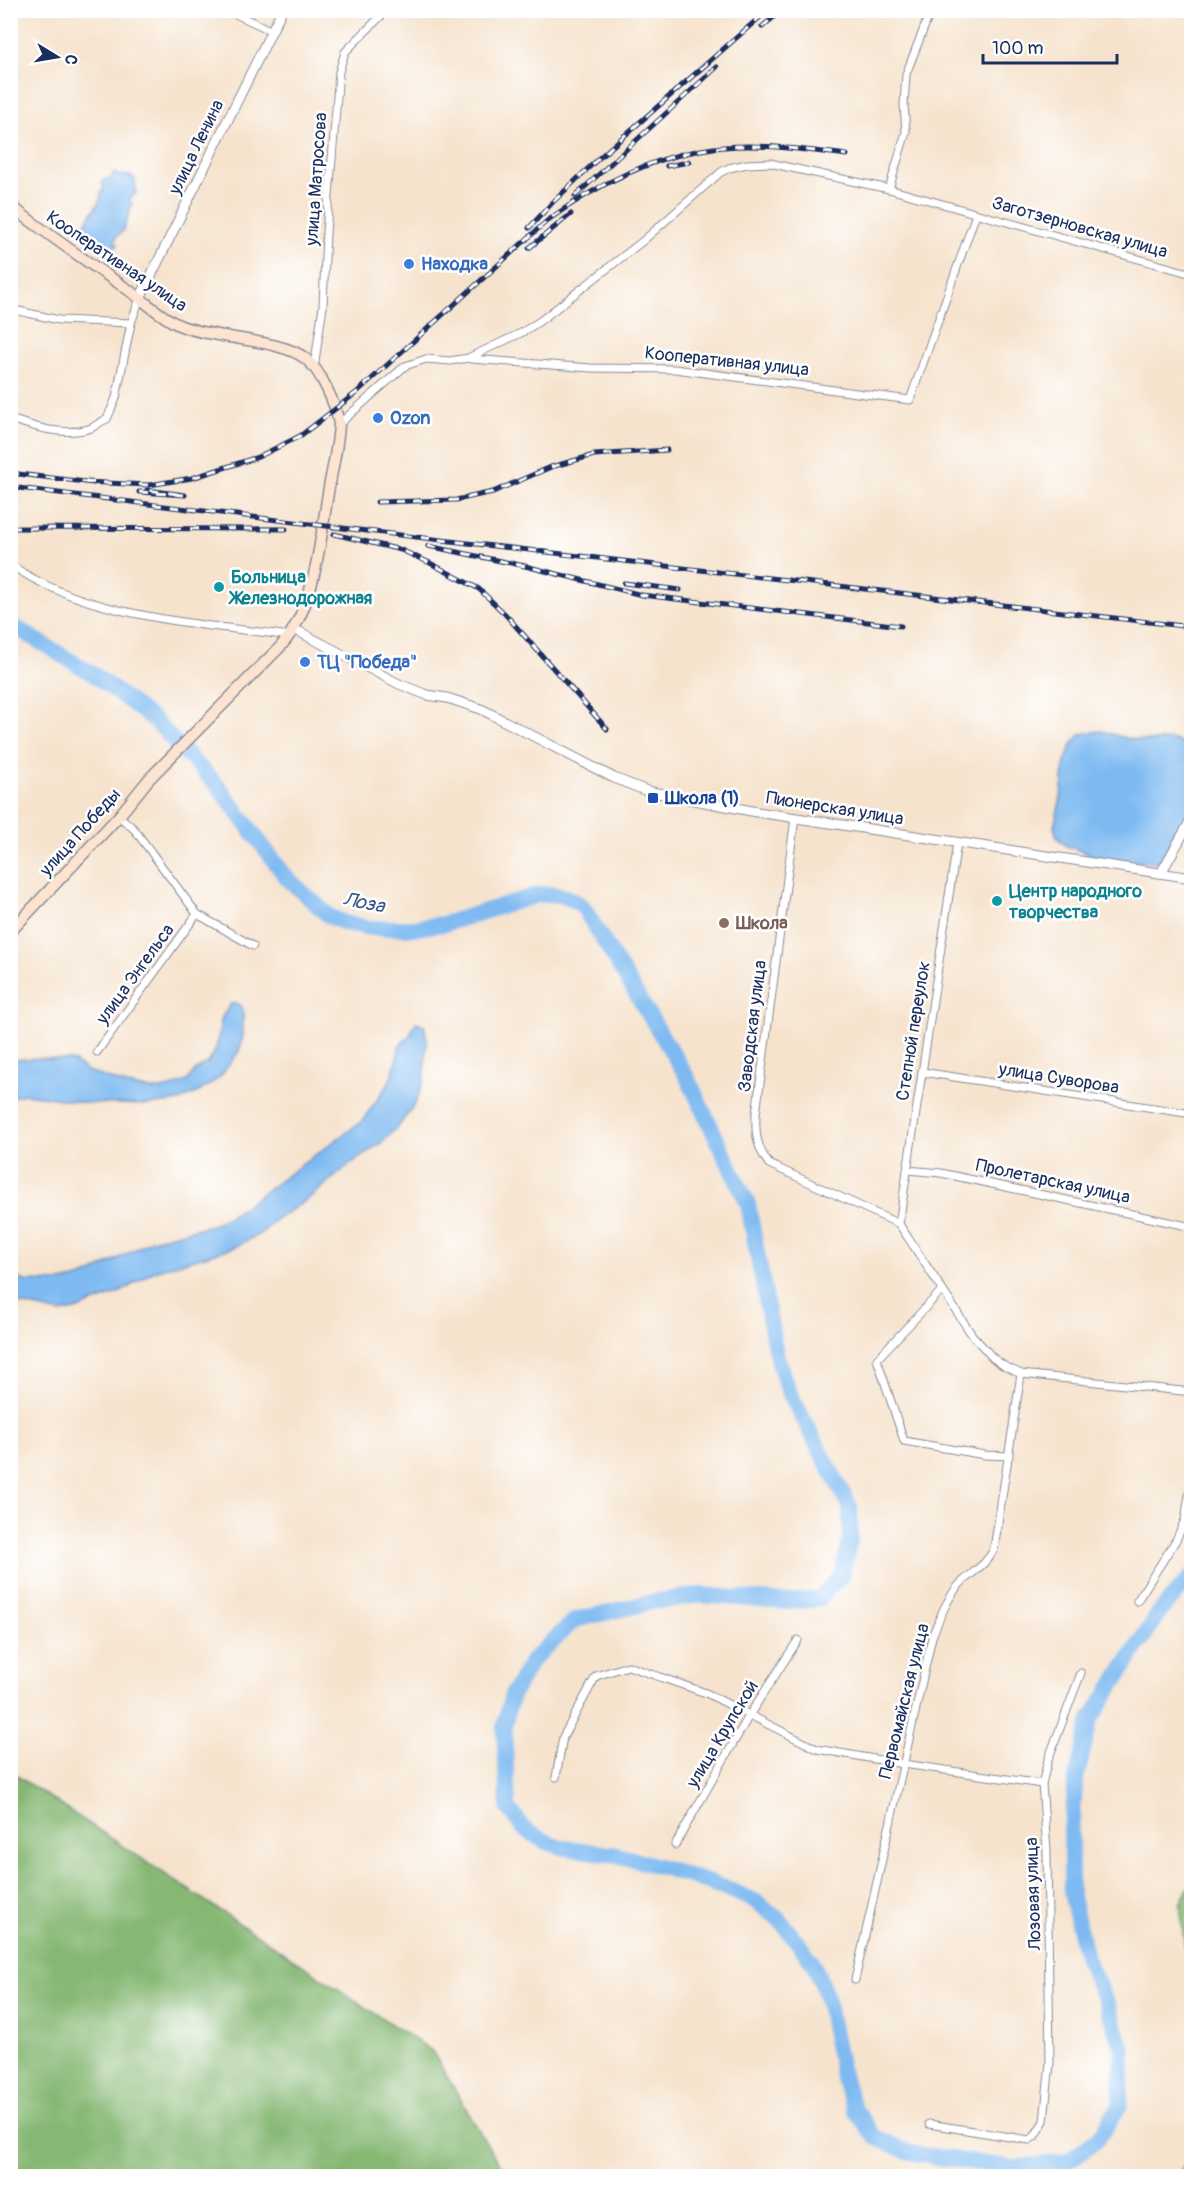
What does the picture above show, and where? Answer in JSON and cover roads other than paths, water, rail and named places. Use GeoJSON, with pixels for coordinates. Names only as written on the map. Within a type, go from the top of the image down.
{"type":"FeatureCollection","features":[{"type":"Feature","properties":{"kind":"main road","name":"Кооперативная улица"},"geometry":{"type":"LineString","coordinates":[[10,205],[51,238],[170,320],[200,332],[290,351],[307,359],[314,368],[337,410],[339,424],[315,567],[302,615],[292,632]]}},
{"type":"Feature","properties":{"kind":"main road","name":"улица Победы"},"geometry":{"type":"LineString","coordinates":[[10,932],[119,816],[149,779],[292,632]]}},
{"type":"Feature","properties":{"kind":"street"},"geometry":{"type":"LineString","coordinates":[[227,10],[272,31]]}},
{"type":"Feature","properties":{"kind":"street","name":"улица Ленина"},"geometry":{"type":"LineString","coordinates":[[140,298],[282,10]]}},
{"type":"Feature","properties":{"kind":"street","name":"улица Матросова"},"geometry":{"type":"LineString","coordinates":[[314,368],[323,306],[326,233],[339,72],[345,52],[387,10]]}},
{"type":"Feature","properties":{"kind":"street"},"geometry":{"type":"LineString","coordinates":[[889,189],[906,132],[906,74],[931,10]]}},
{"type":"Feature","properties":{"kind":"street"},"geometry":{"type":"LineString","coordinates":[[339,424],[405,366],[426,359],[450,361],[468,358],[521,333],[540,321],[644,240],[729,168],[770,163],[889,189],[976,214]]}},
{"type":"Feature","properties":{"kind":"street","name":"Заготзерновская улица"},"geometry":{"type":"LineString","coordinates":[[910,400],[976,214],[1191,274]]}},
{"type":"Feature","properties":{"kind":"street"},"geometry":{"type":"LineString","coordinates":[[10,419],[35,428],[65,431],[92,428],[107,419],[116,398],[131,323],[140,298]]}},
{"type":"Feature","properties":{"kind":"street"},"geometry":{"type":"LineString","coordinates":[[10,309],[59,320],[131,323]]}},
{"type":"Feature","properties":{"kind":"street","name":"Кооперативная улица"},"geometry":{"type":"LineString","coordinates":[[468,358],[591,368],[675,369],[910,400]]}},
{"type":"Feature","properties":{"kind":"street"},"geometry":{"type":"LineString","coordinates":[[10,564],[35,579],[93,603],[146,615],[292,632]]}},
{"type":"Feature","properties":{"kind":"street","name":"Пионерская улица"},"geometry":{"type":"LineString","coordinates":[[292,632],[408,688],[489,712],[614,778],[647,791],[685,800],[795,818],[1191,878]]}},
{"type":"Feature","properties":{"kind":"street"},"geometry":{"type":"LineString","coordinates":[[119,816],[134,830],[197,915],[253,946]]}},
{"type":"Feature","properties":{"kind":"street","name":"Заводская улица"},"geometry":{"type":"LineString","coordinates":[[795,818],[755,1135],[760,1152],[769,1164],[898,1224]]}},
{"type":"Feature","properties":{"kind":"street"},"geometry":{"type":"LineString","coordinates":[[1161,873],[1191,818]]}},
{"type":"Feature","properties":{"kind":"street","name":"Степной переулок"},"geometry":{"type":"LineString","coordinates":[[898,1224],[957,843]]}},
{"type":"Feature","properties":{"kind":"street","name":"улица Энгельса"},"geometry":{"type":"LineString","coordinates":[[97,1052],[197,915]]}},
{"type":"Feature","properties":{"kind":"street","name":"улица Суворова"},"geometry":{"type":"LineString","coordinates":[[922,1072],[1191,1114]]}},
{"type":"Feature","properties":{"kind":"street","name":"Пролетарская улица"},"geometry":{"type":"LineString","coordinates":[[907,1170],[941,1173],[1191,1227]]}},
{"type":"Feature","properties":{"kind":"street"},"geometry":{"type":"LineString","coordinates":[[898,1224],[972,1335],[999,1362],[1021,1374],[1191,1392]]}},
{"type":"Feature","properties":{"kind":"street"},"geometry":{"type":"LineString","coordinates":[[942,1290],[877,1359],[904,1441],[985,1455],[1009,1456]]}},
{"type":"Feature","properties":{"kind":"street","name":"Первомайская улица"},"geometry":{"type":"LineString","coordinates":[[855,1980],[932,1637],[939,1619],[959,1585],[988,1560],[994,1549],[1021,1374]]}},
{"type":"Feature","properties":{"kind":"street"},"geometry":{"type":"LineString","coordinates":[[1137,1601],[1176,1540],[1185,1520],[1191,1477]]}},
{"type":"Feature","properties":{"kind":"street","name":"улица Крупской"},"geometry":{"type":"LineString","coordinates":[[675,1845],[750,1714],[798,1640]]}},
{"type":"Feature","properties":{"kind":"street"},"geometry":{"type":"LineString","coordinates":[[556,1777],[563,1737],[596,1676],[628,1666],[706,1693],[817,1749],[1042,1784]]}},
{"type":"Feature","properties":{"kind":"street","name":"Лозовая улица"},"geometry":{"type":"LineString","coordinates":[[929,2124],[1029,2140],[1034,2137],[1044,2121],[1050,2063],[1050,1970],[1047,1850],[1042,1784],[1048,1760],[1081,1673]]}},
{"type":"Feature","properties":{"kind":"water"},"geometry":{"type":"Polygon","coordinates":[[[114,172],[117,175],[131,176],[135,179],[136,193],[129,200],[132,205],[123,231],[117,236],[115,242],[118,245],[112,250],[90,241],[83,231],[74,230],[81,224],[84,225],[98,204],[104,186],[101,182],[108,178],[111,179],[114,172]]]}},
{"type":"Feature","properties":{"kind":"water"},"geometry":{"type":"Polygon","coordinates":[[[1101,731],[1148,741],[1174,740],[1191,748],[1191,803],[1183,824],[1158,862],[1110,861],[1065,845],[1057,837],[1054,827],[1061,798],[1065,762],[1073,743],[1081,734],[1101,731]]]}},
{"type":"Feature","properties":{"kind":"water"},"geometry":{"type":"Polygon","coordinates":[[[236,1003],[243,1011],[243,1036],[239,1051],[220,1077],[200,1091],[179,1101],[148,1105],[87,1103],[26,1094],[11,1097],[11,1060],[38,1058],[67,1060],[87,1071],[127,1085],[152,1090],[167,1089],[187,1081],[196,1070],[208,1062],[216,1049],[222,1017],[231,1004],[236,1003]]]}},
{"type":"Feature","properties":{"kind":"water"},"geometry":{"type":"Polygon","coordinates":[[[416,1022],[424,1025],[427,1040],[424,1079],[416,1102],[401,1123],[384,1141],[349,1165],[307,1200],[275,1220],[263,1232],[235,1247],[154,1271],[119,1293],[75,1310],[60,1313],[11,1302],[11,1276],[25,1281],[61,1282],[76,1279],[90,1274],[152,1240],[215,1224],[235,1213],[362,1121],[387,1086],[400,1045],[410,1035],[416,1022]]]}},
{"type":"Feature","properties":{"kind":"waterway","name":"Лоза"},"geometry":{"type":"LineString","coordinates":[[10,624],[93,674],[154,720],[218,786],[286,877],[329,916],[345,923],[370,928],[413,928],[444,924],[537,895],[562,896],[578,903],[583,907],[687,1077],[748,1204],[776,1354],[788,1390],[850,1507],[850,1541],[841,1576],[819,1599],[787,1602],[699,1595],[652,1602],[575,1620],[532,1660],[512,1695],[504,1726],[508,1807],[524,1829],[544,1841],[561,1847],[617,1855],[725,1888],[755,1901],[780,1920],[812,1961],[826,1994],[842,2075],[855,2110],[875,2137],[910,2153],[1014,2168],[1067,2162],[1098,2139],[1120,2105],[1123,2049],[1108,2006],[1086,1958],[1071,1892],[1071,1831],[1076,1779],[1091,1719],[1161,1610],[1192,1576]]}},
{"type":"Feature","properties":{"kind":"railway"},"geometry":{"type":"LineString","coordinates":[[529,228],[599,158],[768,10]]}},
{"type":"Feature","properties":{"kind":"railway"},"geometry":{"type":"LineString","coordinates":[[762,27],[782,10]]}},
{"type":"Feature","properties":{"kind":"railway"},"geometry":{"type":"LineString","coordinates":[[575,196],[717,67]]}},
{"type":"Feature","properties":{"kind":"railway"},"geometry":{"type":"LineString","coordinates":[[85,482],[149,485],[192,478],[258,457],[300,436],[356,393],[548,220],[621,176],[680,155],[719,147],[774,147],[847,155]]}},
{"type":"Feature","properties":{"kind":"railway"},"geometry":{"type":"LineString","coordinates":[[667,166],[689,162]]}},
{"type":"Feature","properties":{"kind":"railway"},"geometry":{"type":"LineString","coordinates":[[529,248],[571,214]]}},
{"type":"Feature","properties":{"kind":"railway"},"geometry":{"type":"LineString","coordinates":[[377,502],[456,500],[493,492],[551,467],[594,455],[667,450]]}},
{"type":"Feature","properties":{"kind":"railway"},"geometry":{"type":"LineString","coordinates":[[10,473],[94,483]]}},
{"type":"Feature","properties":{"kind":"railway"},"geometry":{"type":"LineString","coordinates":[[10,487],[416,537],[1192,627]]}},
{"type":"Feature","properties":{"kind":"railway"},"geometry":{"type":"LineString","coordinates":[[139,492],[185,495],[147,490]]}},
{"type":"Feature","properties":{"kind":"railway"},"geometry":{"type":"LineString","coordinates":[[10,528],[286,529]]}},
{"type":"Feature","properties":{"kind":"railway"},"geometry":{"type":"LineString","coordinates":[[334,534],[401,550],[479,589],[505,614],[607,729]]}},
{"type":"Feature","properties":{"kind":"railway"},"geometry":{"type":"LineString","coordinates":[[428,546],[525,566],[642,595],[901,626]]}},
{"type":"Feature","properties":{"kind":"railway"},"geometry":{"type":"LineString","coordinates":[[624,583],[680,590]]}},
{"type":"Feature","properties":{"kind":"place","name":"Находка"},"geometry":{"type":"Point","coordinates":[409,264]}},
{"type":"Feature","properties":{"kind":"place","name":"Ozon"},"geometry":{"type":"Point","coordinates":[378,418]}},
{"type":"Feature","properties":{"kind":"place","name":"Больница Железнодорожная"},"geometry":{"type":"Point","coordinates":[219,587]}},
{"type":"Feature","properties":{"kind":"place","name":"ТЦ \"Победа\""},"geometry":{"type":"Point","coordinates":[305,662]}},
{"type":"Feature","properties":{"kind":"place","name":"Школа (1)"},"geometry":{"type":"Point","coordinates":[653,798]}},
{"type":"Feature","properties":{"kind":"place","name":"Центр народного творчества"},"geometry":{"type":"Point","coordinates":[997,901]}},
{"type":"Feature","properties":{"kind":"place","name":"Школа"},"geometry":{"type":"Point","coordinates":[724,923]}}]}
